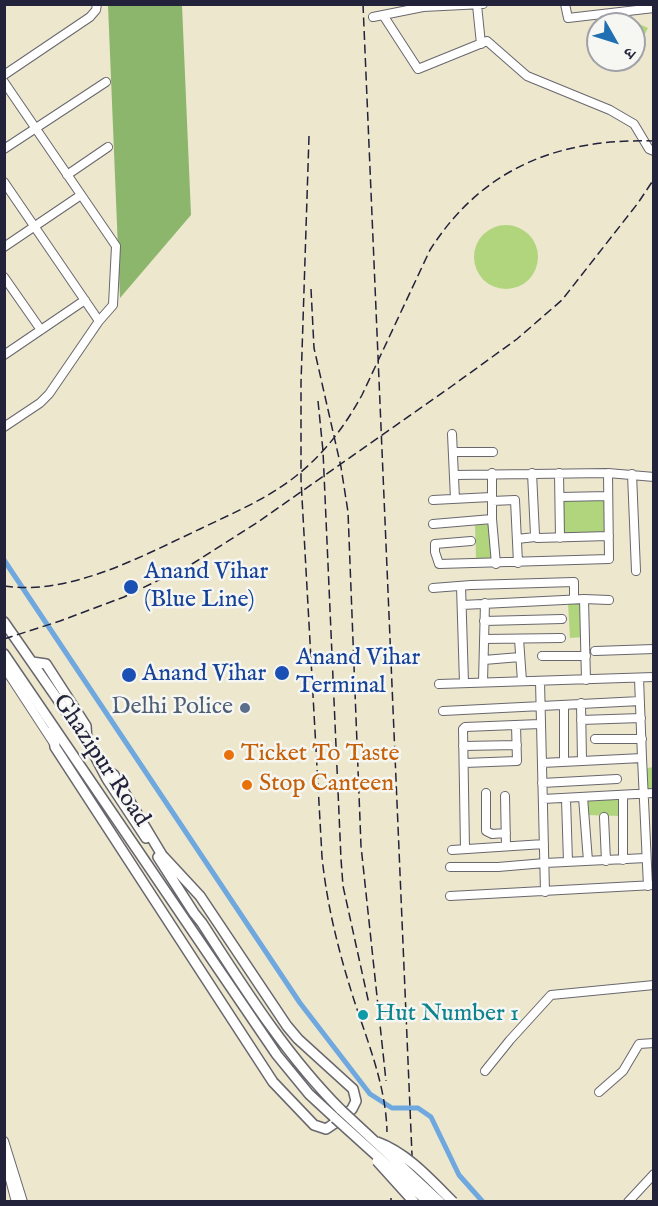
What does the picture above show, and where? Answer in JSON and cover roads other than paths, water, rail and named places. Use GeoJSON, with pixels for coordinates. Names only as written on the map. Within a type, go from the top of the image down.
{"type":"FeatureCollection","features":[{"type":"Feature","properties":{"kind":"main road","name":"Ghazipur Road"},"geometry":{"type":"LineString","coordinates":[[4,622],[87,743],[194,913],[286,1047],[314,1082],[370,1143]]}},
{"type":"Feature","properties":{"kind":"main road","name":"Ghazipur Road"},"geometry":{"type":"LineString","coordinates":[[4,654],[277,1055],[309,1094],[335,1118],[370,1143]]}},
{"type":"Feature","properties":{"kind":"main road"},"geometry":{"type":"LineString","coordinates":[[53,726],[56,747],[273,1082],[314,1125],[322,1129],[330,1128],[355,1105],[357,1097],[353,1089],[298,1039],[287,1026],[200,896],[162,855],[114,775],[101,766]]}},
{"type":"Feature","properties":{"kind":"main road"},"geometry":{"type":"LineString","coordinates":[[188,882],[188,894],[199,911],[202,923]]}},
{"type":"Feature","properties":{"kind":"main road"},"geometry":{"type":"LineString","coordinates":[[152,897],[163,890]]}},
{"type":"Feature","properties":{"kind":"main road"},"geometry":{"type":"LineString","coordinates":[[370,1143],[381,1166],[414,1202]]}},
{"type":"Feature","properties":{"kind":"main road"},"geometry":{"type":"LineString","coordinates":[[370,1143],[428,1202]]}},
{"type":"Feature","properties":{"kind":"main road"},"geometry":{"type":"LineString","coordinates":[[370,1143],[440,1202]]}},
{"type":"Feature","properties":{"kind":"main road"},"geometry":{"type":"LineString","coordinates":[[370,1143],[394,1148],[426,1174],[453,1202]]}},
{"type":"Feature","properties":{"kind":"street"},"geometry":{"type":"LineString","coordinates":[[4,75],[90,17],[96,10],[97,4]]}},
{"type":"Feature","properties":{"kind":"street"},"geometry":{"type":"LineString","coordinates":[[373,17],[423,6],[483,4]]}},
{"type":"Feature","properties":{"kind":"street"},"geometry":{"type":"LineString","coordinates":[[565,4],[568,18],[654,8]]}},
{"type":"Feature","properties":{"kind":"street"},"geometry":{"type":"LineString","coordinates":[[477,5],[481,44]]}},
{"type":"Feature","properties":{"kind":"street"},"geometry":{"type":"LineString","coordinates":[[383,15],[418,69],[487,41],[527,75],[610,111],[634,124],[649,149],[654,151]]}},
{"type":"Feature","properties":{"kind":"street"},"geometry":{"type":"LineString","coordinates":[[4,82],[116,246],[114,301],[49,394],[40,403],[4,427]]}},
{"type":"Feature","properties":{"kind":"street"},"geometry":{"type":"LineString","coordinates":[[4,149],[106,82]]}},
{"type":"Feature","properties":{"kind":"street"},"geometry":{"type":"LineString","coordinates":[[67,175],[108,147]]}},
{"type":"Feature","properties":{"kind":"street"},"geometry":{"type":"LineString","coordinates":[[4,182],[99,321]]}},
{"type":"Feature","properties":{"kind":"street"},"geometry":{"type":"LineString","coordinates":[[4,247],[81,195]]}},
{"type":"Feature","properties":{"kind":"street"},"geometry":{"type":"LineString","coordinates":[[4,277],[41,330]]}},
{"type":"Feature","properties":{"kind":"street"},"geometry":{"type":"LineString","coordinates":[[4,355],[85,300]]}},
{"type":"Feature","properties":{"kind":"street"},"geometry":{"type":"LineString","coordinates":[[452,434],[455,499]]}},
{"type":"Feature","properties":{"kind":"street"},"geometry":{"type":"LineString","coordinates":[[453,452],[493,452]]}},
{"type":"Feature","properties":{"kind":"street"},"geometry":{"type":"LineString","coordinates":[[492,473],[492,519],[496,564]]}},
{"type":"Feature","properties":{"kind":"street"},"geometry":{"type":"LineString","coordinates":[[532,473],[536,537]]}},
{"type":"Feature","properties":{"kind":"street"},"geometry":{"type":"LineString","coordinates":[[560,473],[560,538]]}},
{"type":"Feature","properties":{"kind":"street"},"geometry":{"type":"LineString","coordinates":[[455,475],[608,473],[654,477]]}},
{"type":"Feature","properties":{"kind":"street"},"geometry":{"type":"LineString","coordinates":[[471,542],[435,543],[439,564],[609,559],[608,473]]}},
{"type":"Feature","properties":{"kind":"street"},"geometry":{"type":"LineString","coordinates":[[632,474],[636,571]]}},
{"type":"Feature","properties":{"kind":"street"},"geometry":{"type":"LineString","coordinates":[[560,497],[608,496]]}},
{"type":"Feature","properties":{"kind":"street"},"geometry":{"type":"LineString","coordinates":[[434,500],[515,500],[518,563]]}},
{"type":"Feature","properties":{"kind":"street"},"geometry":{"type":"LineString","coordinates":[[433,524],[492,519]]}},
{"type":"Feature","properties":{"kind":"street"},"geometry":{"type":"LineString","coordinates":[[517,539],[609,536]]}},
{"type":"Feature","properties":{"kind":"street"},"geometry":{"type":"LineString","coordinates":[[433,588],[574,582],[574,599]]}},
{"type":"Feature","properties":{"kind":"street"},"geometry":{"type":"LineString","coordinates":[[461,586],[464,683]]}},
{"type":"Feature","properties":{"kind":"street"},"geometry":{"type":"LineString","coordinates":[[462,605],[574,599],[609,600]]}},
{"type":"Feature","properties":{"kind":"street"},"geometry":{"type":"LineString","coordinates":[[584,599],[586,680]]}},
{"type":"Feature","properties":{"kind":"street"},"geometry":{"type":"LineString","coordinates":[[483,682],[485,603]]}},
{"type":"Feature","properties":{"kind":"street"},"geometry":{"type":"LineString","coordinates":[[484,621],[562,619]]}},
{"type":"Feature","properties":{"kind":"street"},"geometry":{"type":"LineString","coordinates":[[484,639],[561,638]]}},
{"type":"Feature","properties":{"kind":"street"},"geometry":{"type":"LineString","coordinates":[[519,639],[522,681]]}},
{"type":"Feature","properties":{"kind":"street"},"geometry":{"type":"LineString","coordinates":[[595,651],[654,649]]}},
{"type":"Feature","properties":{"kind":"street"},"geometry":{"type":"LineString","coordinates":[[542,656],[586,656]]}},
{"type":"Feature","properties":{"kind":"street"},"geometry":{"type":"LineString","coordinates":[[483,660],[520,657]]}},
{"type":"Feature","properties":{"kind":"street"},"geometry":{"type":"LineString","coordinates":[[4,667],[56,747]]}},
{"type":"Feature","properties":{"kind":"street"},"geometry":{"type":"LineString","coordinates":[[439,684],[654,677]]}},
{"type":"Feature","properties":{"kind":"street"},"geometry":{"type":"LineString","coordinates":[[450,896],[651,885],[646,858],[639,678]]}},
{"type":"Feature","properties":{"kind":"street"},"geometry":{"type":"LineString","coordinates":[[540,681],[545,892]]}},
{"type":"Feature","properties":{"kind":"street"},"geometry":{"type":"LineString","coordinates":[[443,711],[640,701]]}},
{"type":"Feature","properties":{"kind":"street"},"geometry":{"type":"LineString","coordinates":[[581,703],[582,761]]}},
{"type":"Feature","properties":{"kind":"street"},"geometry":{"type":"LineString","coordinates":[[564,705],[564,762]]}},
{"type":"Feature","properties":{"kind":"street"},"geometry":{"type":"LineString","coordinates":[[581,720],[641,718]]}},
{"type":"Feature","properties":{"kind":"street"},"geometry":{"type":"LineString","coordinates":[[465,849],[462,730],[465,727],[540,724]]}},
{"type":"Feature","properties":{"kind":"street"},"geometry":{"type":"LineString","coordinates":[[464,763],[516,762],[518,760],[516,725]]}},
{"type":"Feature","properties":{"kind":"street"},"geometry":{"type":"LineString","coordinates":[[595,739],[642,739]]}},
{"type":"Feature","properties":{"kind":"street"},"geometry":{"type":"LineString","coordinates":[[463,746],[517,745]]}},
{"type":"Feature","properties":{"kind":"street"},"geometry":{"type":"LineString","coordinates":[[542,763],[642,758]]}},
{"type":"Feature","properties":{"kind":"street"},"geometry":{"type":"LineString","coordinates":[[542,783],[616,779]]}},
{"type":"Feature","properties":{"kind":"street"},"geometry":{"type":"LineString","coordinates":[[486,793],[486,831],[492,834],[506,833]]}},
{"type":"Feature","properties":{"kind":"street"},"geometry":{"type":"LineString","coordinates":[[543,799],[654,793]]}},
{"type":"Feature","properties":{"kind":"street"},"geometry":{"type":"LineString","coordinates":[[623,795],[623,860]]}},
{"type":"Feature","properties":{"kind":"street"},"geometry":{"type":"LineString","coordinates":[[505,796],[506,846]]}},
{"type":"Feature","properties":{"kind":"street"},"geometry":{"type":"LineString","coordinates":[[583,797],[588,861]]}},
{"type":"Feature","properties":{"kind":"street"},"geometry":{"type":"LineString","coordinates":[[566,799],[568,862]]}},
{"type":"Feature","properties":{"kind":"street"},"geometry":{"type":"LineString","coordinates":[[604,817],[606,861]]}},
{"type":"Feature","properties":{"kind":"street"},"geometry":{"type":"LineString","coordinates":[[452,850],[544,844]]}},
{"type":"Feature","properties":{"kind":"street"},"geometry":{"type":"LineString","coordinates":[[450,867],[498,867],[646,858]]}},
{"type":"Feature","properties":{"kind":"street"},"geometry":{"type":"LineString","coordinates":[[485,1071],[551,995],[654,985]]}},
{"type":"Feature","properties":{"kind":"street"},"geometry":{"type":"LineString","coordinates":[[599,1092],[622,1071],[639,1044],[654,1043]]}},
{"type":"Feature","properties":{"kind":"street"},"geometry":{"type":"LineString","coordinates":[[4,1141],[19,1198]]}},
{"type":"Feature","properties":{"kind":"street"},"geometry":{"type":"LineString","coordinates":[[4,1157],[19,1198]]}},
{"type":"Feature","properties":{"kind":"street"},"geometry":{"type":"LineString","coordinates":[[632,1200],[653,1175]]}},
{"type":"Feature","properties":{"kind":"waterway"},"geometry":{"type":"LineString","coordinates":[[4,560],[300,1003],[370,1094],[392,1108],[418,1108],[431,1117],[459,1175],[483,1202]]}},
{"type":"Feature","properties":{"kind":"railway"},"geometry":{"type":"LineString","coordinates":[[363,4],[414,1202]]}},
{"type":"Feature","properties":{"kind":"railway"},"geometry":{"type":"LineString","coordinates":[[309,136],[301,383],[301,480],[322,857],[334,929],[380,1081],[387,1132]]}},
{"type":"Feature","properties":{"kind":"railway"},"geometry":{"type":"LineString","coordinates":[[4,586],[29,588],[54,585],[130,562],[262,499],[285,484],[316,458],[348,418],[362,395],[430,250],[451,222],[474,198],[499,179],[526,164],[555,153],[586,145],[619,141],[654,141]]}},
{"type":"Feature","properties":{"kind":"railway"},"geometry":{"type":"LineString","coordinates":[[4,639],[124,597],[192,564],[258,522],[452,386],[517,339],[562,300],[654,179]]}},
{"type":"Feature","properties":{"kind":"railway"},"geometry":{"type":"LineString","coordinates":[[311,289],[314,348],[341,467],[348,512],[361,846],[386,1081]]}},
{"type":"Feature","properties":{"kind":"railway"},"geometry":{"type":"LineString","coordinates":[[318,401],[323,451],[343,886],[369,1004]]}},
{"type":"Feature","properties":{"kind":"place","name":"Anand Vihar (Blue Line)"},"geometry":{"type":"Point","coordinates":[131,587]}},
{"type":"Feature","properties":{"kind":"place","name":"Anand Vihar Terminal"},"geometry":{"type":"Point","coordinates":[282,673]}},
{"type":"Feature","properties":{"kind":"place","name":"Anand Vihar"},"geometry":{"type":"Point","coordinates":[129,675]}},
{"type":"Feature","properties":{"kind":"place","name":"Delhi Police"},"geometry":{"type":"Point","coordinates":[245,708]}},
{"type":"Feature","properties":{"kind":"place","name":"Ticket To Taste"},"geometry":{"type":"Point","coordinates":[229,755]}},
{"type":"Feature","properties":{"kind":"place","name":"Stop Canteen"},"geometry":{"type":"Point","coordinates":[247,785]}},
{"type":"Feature","properties":{"kind":"place","name":"Hut Number 1"},"geometry":{"type":"Point","coordinates":[363,1015]}}]}
